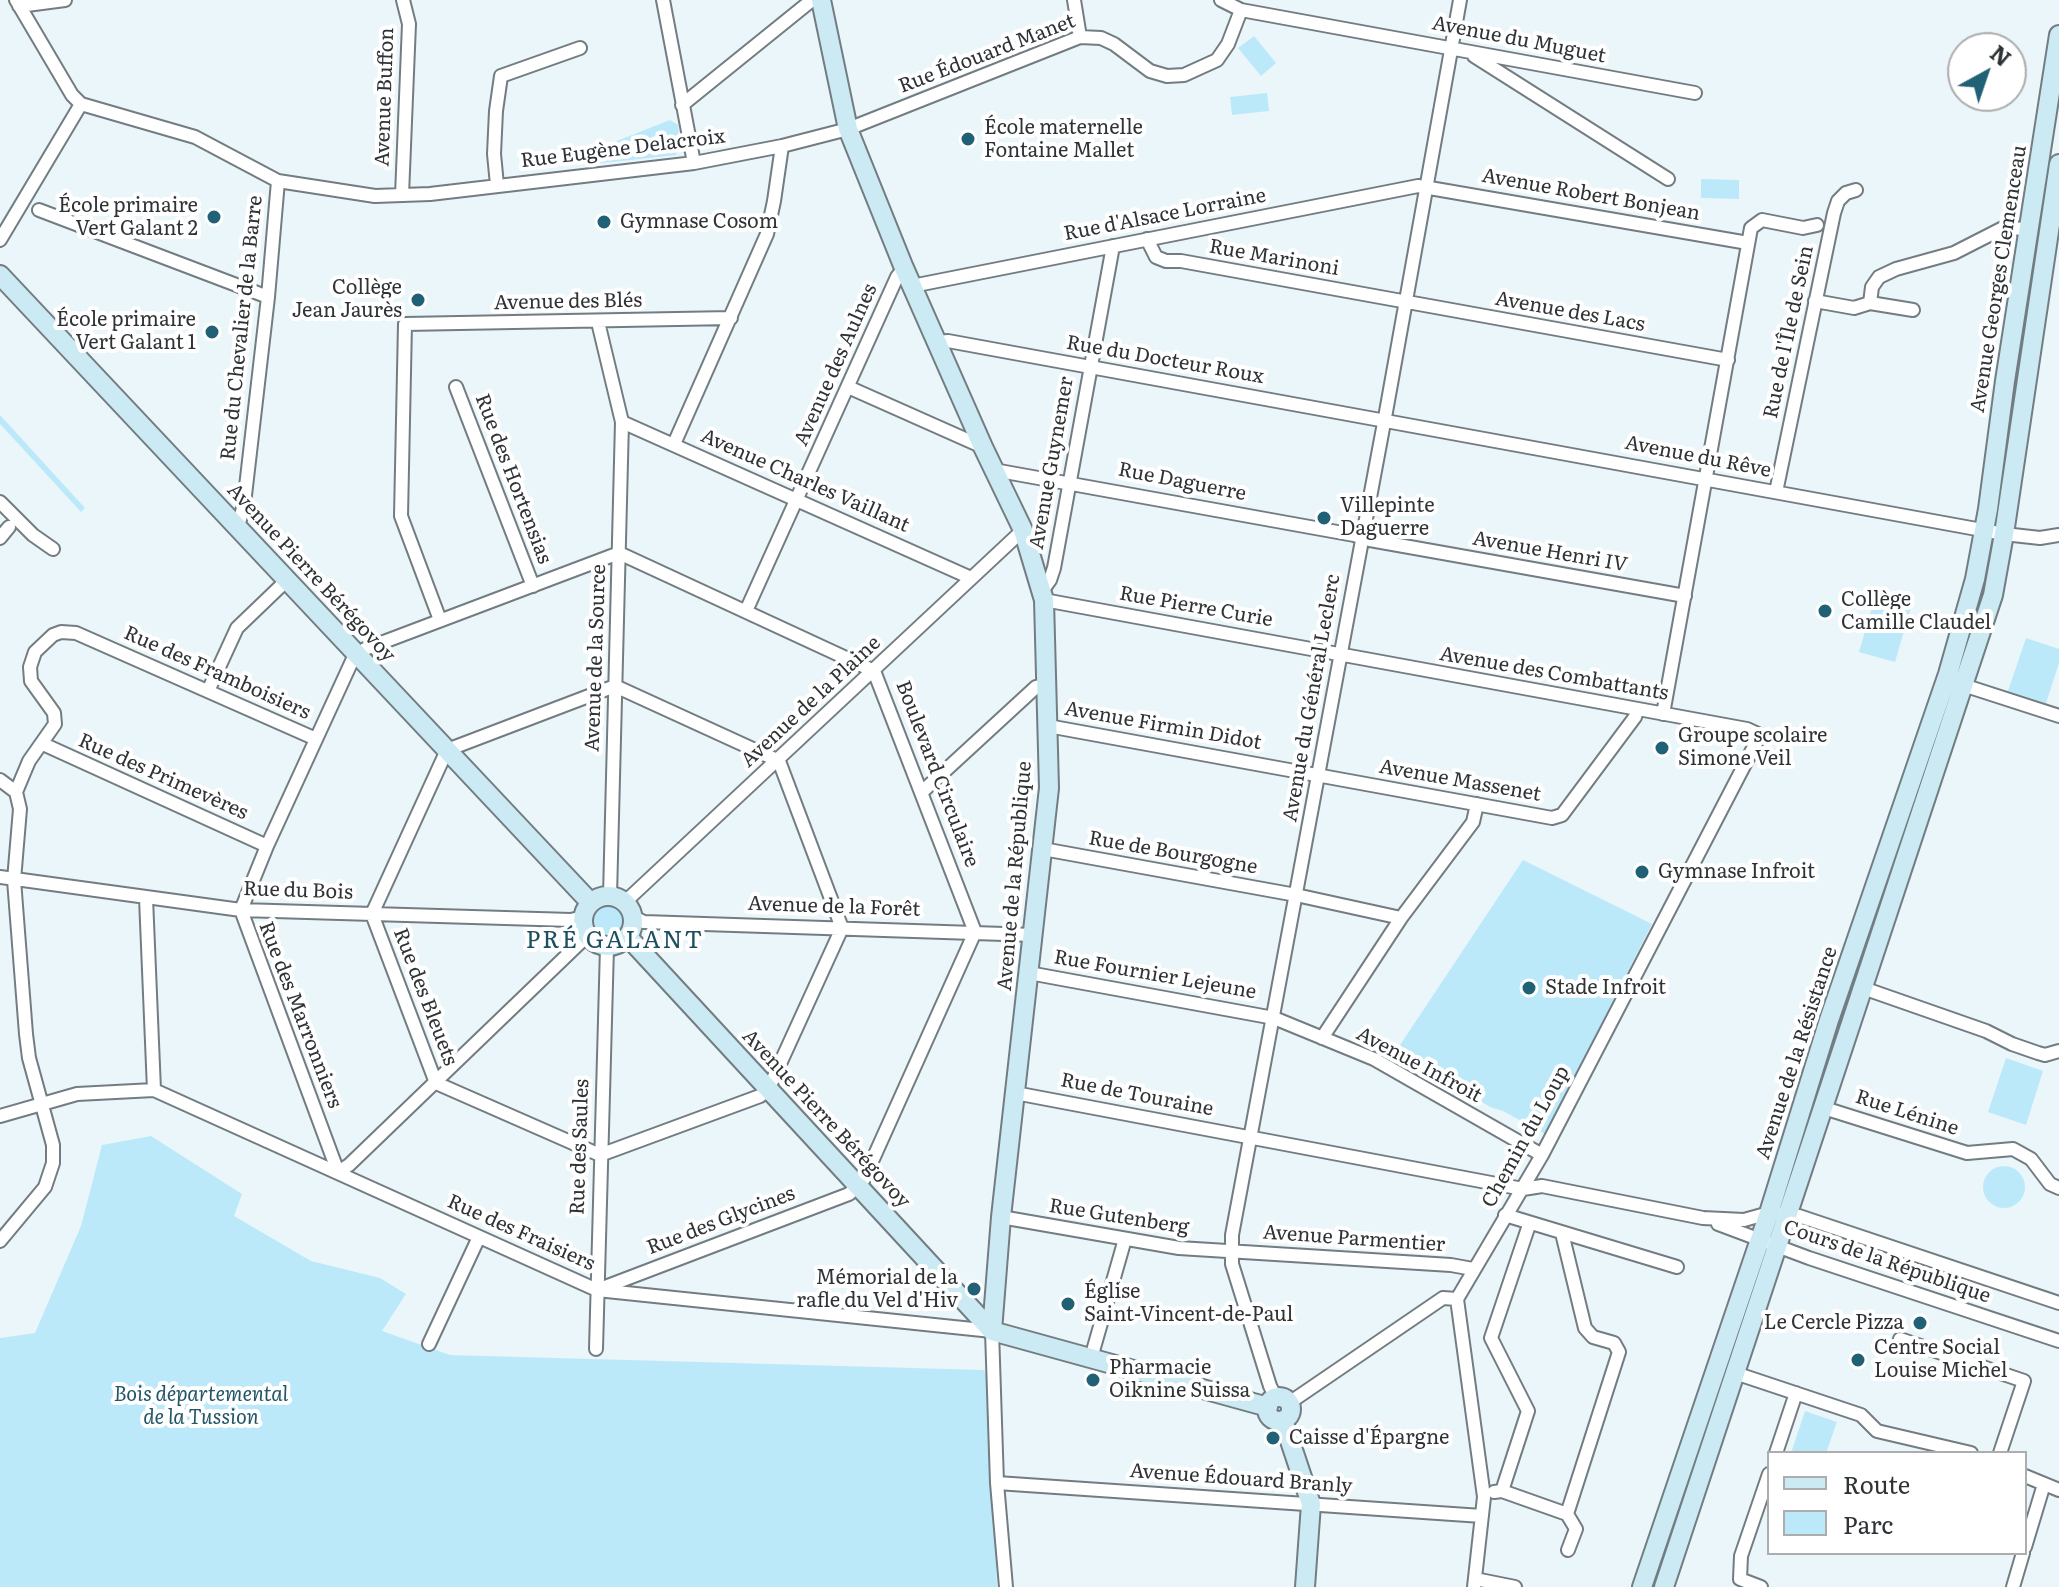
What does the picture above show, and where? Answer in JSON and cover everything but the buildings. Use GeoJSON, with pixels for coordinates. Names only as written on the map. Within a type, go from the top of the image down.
{"type":"FeatureCollection","features":[{"type":"Feature","properties":{"kind":"street"},"geometry":{"type":"LineString","coordinates":[[0,240],[81,104],[72,95],[17,3],[65,0]]}},
{"type":"Feature","properties":{"kind":"street","name":"Avenue Buffon"},"geometry":{"type":"LineString","coordinates":[[402,195],[409,24],[403,0]]}},
{"type":"Feature","properties":{"kind":"street"},"geometry":{"type":"LineString","coordinates":[[663,0],[694,163]]}},
{"type":"Feature","properties":{"kind":"street"},"geometry":{"type":"LineString","coordinates":[[682,105],[812,0]]}},
{"type":"Feature","properties":{"kind":"street","name":"Avenue de la République"},"geometry":{"type":"LineString","coordinates":[[821,0],[848,129],[904,268],[1023,530],[1043,595],[1049,788],[1001,1217],[992,1331]]}},
{"type":"Feature","properties":{"kind":"street"},"geometry":{"type":"LineString","coordinates":[[1074,0],[1080,37]]}},
{"type":"Feature","properties":{"kind":"street","name":"Avenue du Muguet"},"geometry":{"type":"LineString","coordinates":[[1221,0],[1241,10],[1695,93]]}},
{"type":"Feature","properties":{"kind":"street","name":"Avenue du Général Leclerc"},"geometry":{"type":"LineString","coordinates":[[1279,1407],[1232,1264],[1232,1235],[1385,420],[1460,0]]}},
{"type":"Feature","properties":{"kind":"street","name":"Rue Édouard Manet"},"geometry":{"type":"LineString","coordinates":[[848,129],[1080,37],[1101,38],[1114,44],[1150,71],[1167,76],[1184,75],[1217,60],[1228,44],[1241,10]]}},
{"type":"Feature","properties":{"kind":"street","name":"Avenue Georges Clemenceau"},"geometry":{"type":"LineString","coordinates":[[1984,530],[2059,35]]}},
{"type":"Feature","properties":{"kind":"street"},"geometry":{"type":"LineString","coordinates":[[497,185],[495,140],[501,76],[580,48]]}},
{"type":"Feature","properties":{"kind":"street"},"geometry":{"type":"LineString","coordinates":[[1472,54],[1668,179]]}},
{"type":"Feature","properties":{"kind":"street","name":"Rue Eugène Delacroix"},"geometry":{"type":"LineString","coordinates":[[81,104],[195,137],[278,181],[375,196],[694,163],[848,129]]}},
{"type":"Feature","properties":{"kind":"street"},"geometry":{"type":"LineString","coordinates":[[674,444],[767,234],[782,146]]}},
{"type":"Feature","properties":{"kind":"street","name":"Avenue Georges Clemenceau"},"geometry":{"type":"LineString","coordinates":[[2004,534],[2059,164]]}},
{"type":"Feature","properties":{"kind":"street","name":"Rue du Chevalier de la Barre"},"geometry":{"type":"LineString","coordinates":[[238,527],[244,504],[268,297],[278,181]]}},
{"type":"Feature","properties":{"kind":"street","name":"Rue d'Alsace Lorraine"},"geometry":{"type":"LineString","coordinates":[[912,286],[1426,186]]}},
{"type":"Feature","properties":{"kind":"street","name":"Avenue Robert Bonjean"},"geometry":{"type":"LineString","coordinates":[[1426,186],[1748,243]]}},
{"type":"Feature","properties":{"kind":"street","name":"Rue de l'Île de Sein"},"geometry":{"type":"LineString","coordinates":[[1776,492],[1838,201],[1846,193],[1856,190]]}},
{"type":"Feature","properties":{"kind":"street"},"geometry":{"type":"LineString","coordinates":[[39,210],[268,297]]}},
{"type":"Feature","properties":{"kind":"street"},"geometry":{"type":"LineString","coordinates":[[1663,714],[1751,228],[1762,220],[1803,228],[1817,225]]}},
{"type":"Feature","properties":{"kind":"street"},"geometry":{"type":"LineString","coordinates":[[1870,303],[1872,287],[1879,277],[1896,269],[1954,253],[2003,228],[2029,229]]}},
{"type":"Feature","properties":{"kind":"street","name":"Rue Marinoni"},"geometry":{"type":"LineString","coordinates":[[1147,239],[1156,257],[1166,261],[1181,261],[1404,303]]}},
{"type":"Feature","properties":{"kind":"street","name":"Avenue Guynemer"},"geometry":{"type":"LineString","coordinates":[[1043,595],[1054,568],[1113,246]]}},
{"type":"Feature","properties":{"kind":"street","name":"Avenue des Aulnes"},"geometry":{"type":"LineString","coordinates":[[746,611],[897,277],[904,268]]}},
{"type":"Feature","properties":{"kind":"street","name":"Avenue Pierre Bérégovoy"},"geometry":{"type":"LineString","coordinates":[[0,275],[447,750],[587,910]]}},
{"type":"Feature","properties":{"kind":"street"},"geometry":{"type":"LineString","coordinates":[[1815,301],[1854,308],[1870,303],[1913,310]]}},
{"type":"Feature","properties":{"kind":"street","name":"Avenue des Lacs"},"geometry":{"type":"LineString","coordinates":[[1404,303],[1728,360]]}},
{"type":"Feature","properties":{"kind":"street","name":"Avenue des Blés"},"geometry":{"type":"LineString","coordinates":[[440,620],[401,516],[405,324],[731,318]]}},
{"type":"Feature","properties":{"kind":"street","name":"Avenue de la Source"},"geometry":{"type":"LineString","coordinates":[[598,322],[622,422],[615,686],[623,905]]}},
{"type":"Feature","properties":{"kind":"street","name":"Rue du Docteur Roux"},"geometry":{"type":"LineString","coordinates":[[938,342],[948,341],[1385,420]]}},
{"type":"Feature","properties":{"kind":"street","name":"Rue des Hortensias"},"geometry":{"type":"LineString","coordinates":[[456,387],[533,586]]}},
{"type":"Feature","properties":{"kind":"street"},"geometry":{"type":"LineString","coordinates":[[848,387],[983,447]]}},
{"type":"Feature","properties":{"kind":"street","name":"Avenue du Rêve"},"geometry":{"type":"LineString","coordinates":[[1385,420],[2004,534],[2040,538],[2059,535]]}},
{"type":"Feature","properties":{"kind":"street","name":"Avenue Charles Vaillant"},"geometry":{"type":"LineString","coordinates":[[622,422],[971,578]]}},
{"type":"Feature","properties":{"kind":"street","name":"Rue Daguerre"},"geometry":{"type":"LineString","coordinates":[[994,470],[1362,538]]}},
{"type":"Feature","properties":{"kind":"street"},"geometry":{"type":"LineString","coordinates":[[0,502],[33,535],[53,549]]}},
{"type":"Feature","properties":{"kind":"street"},"geometry":{"type":"LineString","coordinates":[[0,538],[9,527]]}},
{"type":"Feature","properties":{"kind":"street","name":"Avenue de la Plaine"},"geometry":{"type":"LineString","coordinates":[[623,905],[1023,530]]}},
{"type":"Feature","properties":{"kind":"street","name":"Avenue de la Résistance"},"geometry":{"type":"LineString","coordinates":[[1642,1587],[1769,1213],[1829,1020],[1948,674],[1975,579],[1984,530]]}},
{"type":"Feature","properties":{"kind":"street","name":"Avenue de la Résistance"},"geometry":{"type":"LineString","coordinates":[[1664,1587],[1993,595],[2004,534]]}},
{"type":"Feature","properties":{"kind":"street","name":"Avenue Henri IV"},"geometry":{"type":"LineString","coordinates":[[1362,538],[1685,596]]}},
{"type":"Feature","properties":{"kind":"street"},"geometry":{"type":"LineString","coordinates":[[357,655],[365,649],[619,553]]}},
{"type":"Feature","properties":{"kind":"street","name":"Boulevard Circulaire"},"geometry":{"type":"LineString","coordinates":[[619,553],[874,671],[975,932]]}},
{"type":"Feature","properties":{"kind":"street"},"geometry":{"type":"LineString","coordinates":[[208,691],[237,628],[287,580]]}},
{"type":"Feature","properties":{"kind":"street","name":"Rue Pierre Curie"},"geometry":{"type":"LineString","coordinates":[[1043,595],[1340,654]]}},
{"type":"Feature","properties":{"kind":"street","name":"Rue des Framboisiers"},"geometry":{"type":"LineString","coordinates":[[43,744],[54,729],[55,718],[31,681],[30,667],[35,652],[47,639],[61,632],[76,633],[102,643],[316,739]]}},
{"type":"Feature","properties":{"kind":"street","name":"Avenue des Combattants"},"geometry":{"type":"LineString","coordinates":[[1340,654],[1747,729],[1760,735]]}},
{"type":"Feature","properties":{"kind":"street","name":"Rue des Marronniers"},"geometry":{"type":"LineString","coordinates":[[338,1172],[241,910],[267,846],[357,655]]}},
{"type":"Feature","properties":{"kind":"street"},"geometry":{"type":"LineString","coordinates":[[923,791],[1036,687],[1047,684]]}},
{"type":"Feature","properties":{"kind":"street"},"geometry":{"type":"LineString","coordinates":[[1963,685],[2059,716]]}},
{"type":"Feature","properties":{"kind":"street"},"geometry":{"type":"LineString","coordinates":[[436,1083],[600,1155],[760,1096],[768,1090],[842,928],[779,761],[615,686],[447,750]]}},
{"type":"Feature","properties":{"kind":"street","name":"Avenue Massenet"},"geometry":{"type":"LineString","coordinates":[[1318,775],[1552,818],[1562,815],[1635,717],[1637,710]]}},
{"type":"Feature","properties":{"kind":"street","name":"Avenue Firmin Didot"},"geometry":{"type":"LineString","coordinates":[[1048,726],[1318,775]]}},
{"type":"Feature","properties":{"kind":"street","name":"Chemin du Loup"},"geometry":{"type":"LineString","coordinates":[[1457,1299],[1542,1155],[1760,735]]}},
{"type":"Feature","properties":{"kind":"street"},"geometry":{"type":"LineString","coordinates":[[0,1241],[45,1187],[51,1172],[53,1145],[26,1034],[14,880],[20,809],[16,792],[29,761],[43,744]]}},
{"type":"Feature","properties":{"kind":"street","name":"Rue des Primevères"},"geometry":{"type":"LineString","coordinates":[[43,744],[267,846]]}},
{"type":"Feature","properties":{"kind":"street","name":"Rue des Bleuets"},"geometry":{"type":"LineString","coordinates":[[436,1083],[372,914],[447,750]]}},
{"type":"Feature","properties":{"kind":"street"},"geometry":{"type":"LineString","coordinates":[[0,780],[16,792]]}},
{"type":"Feature","properties":{"kind":"street"},"geometry":{"type":"LineString","coordinates":[[1322,1038],[1401,918],[1473,822],[1477,804]]}},
{"type":"Feature","properties":{"kind":"street","name":"Rue de Bourgogne"},"geometry":{"type":"LineString","coordinates":[[1043,849],[1296,895],[1401,918]]}},
{"type":"Feature","properties":{"kind":"street","name":"Rue du Bois"},"geometry":{"type":"LineString","coordinates":[[0,877],[241,910],[571,920],[587,910]]}},
{"type":"Feature","properties":{"kind":"street"},"geometry":{"type":"LineString","coordinates":[[0,1116],[77,1094],[154,1090],[146,898]]}},
{"type":"Feature","properties":{"kind":"street"},"geometry":{"type":"LineString","coordinates":[[338,1172],[436,1083],[587,936],[587,910],[598,898],[623,905],[632,931],[628,937],[607,947],[587,936]]}},
{"type":"Feature","properties":{"kind":"street","name":"Avenue de la Forêt"},"geometry":{"type":"LineString","coordinates":[[623,905],[644,922],[1034,935]]}},
{"type":"Feature","properties":{"kind":"street"},"geometry":{"type":"LineString","coordinates":[[858,1186],[864,1179],[975,932]]}},
{"type":"Feature","properties":{"kind":"street","name":"Avenue Pierre Bérégovoy"},"geometry":{"type":"LineString","coordinates":[[628,937],[992,1331]]}},
{"type":"Feature","properties":{"kind":"street","name":"Rue des Saules"},"geometry":{"type":"LineString","coordinates":[[596,1349],[607,947]]}},
{"type":"Feature","properties":{"kind":"street","name":"Rue Fournier Lejeune"},"geometry":{"type":"LineString","coordinates":[[1029,973],[1274,1018]]}},
{"type":"Feature","properties":{"kind":"street"},"geometry":{"type":"LineString","coordinates":[[1863,988],[1986,1031],[2038,1053],[2054,1054],[2059,1051]]}},
{"type":"Feature","properties":{"kind":"street","name":"Avenue Infroit"},"geometry":{"type":"LineString","coordinates":[[1274,1018],[1374,1059],[1542,1155]]}},
{"type":"Feature","properties":{"kind":"street","name":"Rue des Fraisiers"},"geometry":{"type":"LineString","coordinates":[[154,1090],[597,1290],[992,1331]]}},
{"type":"Feature","properties":{"kind":"street","name":"Rue de Touraine"},"geometry":{"type":"LineString","coordinates":[[1015,1093],[1523,1189]]}},
{"type":"Feature","properties":{"kind":"street","name":"Rue Lénine"},"geometry":{"type":"LineString","coordinates":[[1824,1108],[1967,1153],[2013,1149],[2031,1159],[2050,1184],[2059,1188]]}},
{"type":"Feature","properties":{"kind":"street","name":"Rue des Glycines"},"geometry":{"type":"LineString","coordinates":[[597,1290],[849,1194],[858,1186]]}},
{"type":"Feature","properties":{"kind":"street","name":"Cours de la République"},"geometry":{"type":"LineString","coordinates":[[1523,1189],[1542,1186],[1703,1218],[1744,1220],[1769,1213],[1788,1214],[2059,1303]]}},
{"type":"Feature","properties":{"kind":"street"},"geometry":{"type":"LineString","coordinates":[[1505,1215],[1529,1225],[1677,1267]]}},
{"type":"Feature","properties":{"kind":"street","name":"Rue Gutenberg"},"geometry":{"type":"LineString","coordinates":[[1001,1217],[1179,1248],[1232,1252]]}},
{"type":"Feature","properties":{"kind":"street","name":"Cours de la République"},"geometry":{"type":"LineString","coordinates":[[1703,1218],[1778,1247],[2059,1341]]}},
{"type":"Feature","properties":{"kind":"street"},"geometry":{"type":"LineString","coordinates":[[1502,1491],[1528,1411],[1491,1338],[1529,1225]]}},
{"type":"Feature","properties":{"kind":"street"},"geometry":{"type":"LineString","coordinates":[[1562,1233],[1585,1328],[1593,1337],[1614,1343],[1619,1352],[1567,1514]]}},
{"type":"Feature","properties":{"kind":"street"},"geometry":{"type":"LineString","coordinates":[[429,1344],[479,1237]]}},
{"type":"Feature","properties":{"kind":"street"},"geometry":{"type":"LineString","coordinates":[[1091,1358],[1125,1239]]}},
{"type":"Feature","properties":{"kind":"street","name":"Avenue Parmentier"},"geometry":{"type":"LineString","coordinates":[[1232,1252],[1451,1265],[1473,1269]]}},
{"type":"Feature","properties":{"kind":"street"},"geometry":{"type":"LineString","coordinates":[[965,1300],[993,1296]]}},
{"type":"Feature","properties":{"kind":"street"},"geometry":{"type":"LineString","coordinates":[[1006,1587],[997,1483],[992,1331],[1279,1407],[1303,1395],[1443,1298],[1457,1299],[1483,1493],[1474,1583],[1515,1587]]}},
{"type":"Feature","properties":{"kind":"street"},"geometry":{"type":"LineString","coordinates":[[1900,1339],[2024,1381],[2001,1451]]}},
{"type":"Feature","properties":{"kind":"street"},"geometry":{"type":"LineString","coordinates":[[1735,1373],[1861,1415],[1877,1431],[1962,1451]]}},
{"type":"Feature","properties":{"kind":"street"},"geometry":{"type":"LineString","coordinates":[[1777,1451],[1796,1393]]}},
{"type":"Feature","properties":{"kind":"street"},"geometry":{"type":"LineString","coordinates":[[1279,1407],[1311,1504],[1305,1587]]}},
{"type":"Feature","properties":{"kind":"street"},"geometry":{"type":"LineString","coordinates":[[2027,1477],[2059,1490]]}},
{"type":"Feature","properties":{"kind":"street"},"geometry":{"type":"LineString","coordinates":[[1761,1587],[1740,1579],[1741,1556],[1767,1480]]}},
{"type":"Feature","properties":{"kind":"street","name":"Avenue Édouard Branly"},"geometry":{"type":"LineString","coordinates":[[997,1483],[1482,1516]]}},
{"type":"Feature","properties":{"kind":"street"},"geometry":{"type":"LineString","coordinates":[[2027,1540],[2044,1484]]}},
{"type":"Feature","properties":{"kind":"street"},"geometry":{"type":"LineString","coordinates":[[1483,1493],[1502,1491],[1567,1514],[1576,1529],[1568,1550]]}},
{"type":"Feature","properties":{"kind":"street"},"geometry":{"type":"LineString","coordinates":[[2013,1587],[2022,1555]]}},
{"type":"Feature","properties":{"kind":"green space"},"geometry":{"type":"Polygon","coordinates":[[[1254,36],[1276,63],[1261,76],[1238,48],[1254,36]]]}},
{"type":"Feature","properties":{"kind":"green space"},"geometry":{"type":"Polygon","coordinates":[[[1267,93],[1269,111],[1232,115],[1230,97],[1267,93]]]}},
{"type":"Feature","properties":{"kind":"green space"},"geometry":{"type":"Polygon","coordinates":[[[670,120],[678,125],[680,147],[676,155],[593,164],[586,159],[589,152],[670,120]]]}},
{"type":"Feature","properties":{"kind":"green space"},"geometry":{"type":"Polygon","coordinates":[[[1701,179],[1739,180],[1739,199],[1701,198],[1701,179]]]}},
{"type":"Feature","properties":{"kind":"green space"},"geometry":{"type":"Polygon","coordinates":[[[0,415],[85,508],[81,512],[0,424],[0,415]]]}},
{"type":"Feature","properties":{"kind":"green space"},"geometry":{"type":"Polygon","coordinates":[[[1876,593],[1912,604],[1895,662],[1859,652],[1876,593]]]}},
{"type":"Feature","properties":{"kind":"green space"},"geometry":{"type":"Polygon","coordinates":[[[2026,638],[2059,649],[2059,663],[2046,703],[2008,691],[2026,638]]]}},
{"type":"Feature","properties":{"kind":"green space","name":"Stade Infroit"},"geometry":{"type":"Polygon","coordinates":[[[1523,860],[1652,924],[1545,1134],[1490,1107],[1451,1082],[1445,1092],[1435,1088],[1441,1076],[1396,1051],[1523,860]]]}},
{"type":"Feature","properties":{"kind":"green space"},"geometry":{"type":"Polygon","coordinates":[[[608,905],[619,910],[624,921],[619,932],[608,937],[597,932],[592,921],[597,910],[608,905]]]}},
{"type":"Feature","properties":{"kind":"green space"},"geometry":{"type":"Polygon","coordinates":[[[2006,1058],[2043,1071],[2026,1125],[1988,1112],[2006,1058]]]}},
{"type":"Feature","properties":{"kind":"green space","name":"Bois départemental de la Tussion"},"geometry":{"type":"Polygon","coordinates":[[[151,1136],[242,1194],[234,1216],[311,1261],[380,1278],[406,1294],[382,1331],[450,1355],[984,1370],[987,1376],[997,1587],[0,1587],[0,1338],[35,1333],[81,1226],[102,1145],[151,1136]]]}},
{"type":"Feature","properties":{"kind":"green space"},"geometry":{"type":"Polygon","coordinates":[[[2004,1166],[2019,1172],[2025,1187],[2019,1202],[2004,1208],[1989,1202],[1983,1187],[1989,1172],[2004,1166]]]}},
{"type":"Feature","properties":{"kind":"green space"},"geometry":{"type":"Polygon","coordinates":[[[1805,1411],[1837,1422],[1827,1451],[1792,1451],[1805,1411]]]}},
{"type":"Feature","properties":{"kind":"place","name":"École maternelle Fontaine Mallet"},"geometry":{"type":"Point","coordinates":[968,139]}},
{"type":"Feature","properties":{"kind":"place","name":"École primaire Vert Galant 2"},"geometry":{"type":"Point","coordinates":[214,217]}},
{"type":"Feature","properties":{"kind":"place","name":"Gymnase Cosom"},"geometry":{"type":"Point","coordinates":[604,222]}},
{"type":"Feature","properties":{"kind":"place","name":"Collège Jean Jaurès"},"geometry":{"type":"Point","coordinates":[418,300]}},
{"type":"Feature","properties":{"kind":"place","name":"École primaire Vert Galant 1"},"geometry":{"type":"Point","coordinates":[212,332]}},
{"type":"Feature","properties":{"kind":"place","name":"Villepinte Daguerre"},"geometry":{"type":"Point","coordinates":[1324,518]}},
{"type":"Feature","properties":{"kind":"place","name":"Collège Camille Claudel"},"geometry":{"type":"Point","coordinates":[1825,611]}},
{"type":"Feature","properties":{"kind":"place","name":"Groupe scolaire Simone Veil"},"geometry":{"type":"Point","coordinates":[1662,748]}},
{"type":"Feature","properties":{"kind":"place","name":"Gymnase Infroit"},"geometry":{"type":"Point","coordinates":[1642,872]}},
{"type":"Feature","properties":{"kind":"place","name":"Stade Infroit"},"geometry":{"type":"Point","coordinates":[1529,988]}},
{"type":"Feature","properties":{"kind":"place","name":"Mémorial de la rafle du Vel d'Hiv"},"geometry":{"type":"Point","coordinates":[974,1289]}},
{"type":"Feature","properties":{"kind":"place","name":"Église Saint-Vincent-de-Paul"},"geometry":{"type":"Point","coordinates":[1068,1304]}},
{"type":"Feature","properties":{"kind":"place","name":"Le Cercle Pizza"},"geometry":{"type":"Point","coordinates":[1920,1323]}},
{"type":"Feature","properties":{"kind":"place","name":"Centre Social Louise Michel"},"geometry":{"type":"Point","coordinates":[1858,1360]}},
{"type":"Feature","properties":{"kind":"place","name":"Pharmacie Oiknine Suissa"},"geometry":{"type":"Point","coordinates":[1093,1380]}},
{"type":"Feature","properties":{"kind":"place","name":"Caisse d'Épargne"},"geometry":{"type":"Point","coordinates":[1273,1438]}},
{"type":"Feature","properties":{"kind":"district","name":"PRÉ GALANT"},"geometry":{"type":"Point","coordinates":[615,941]}}]}
